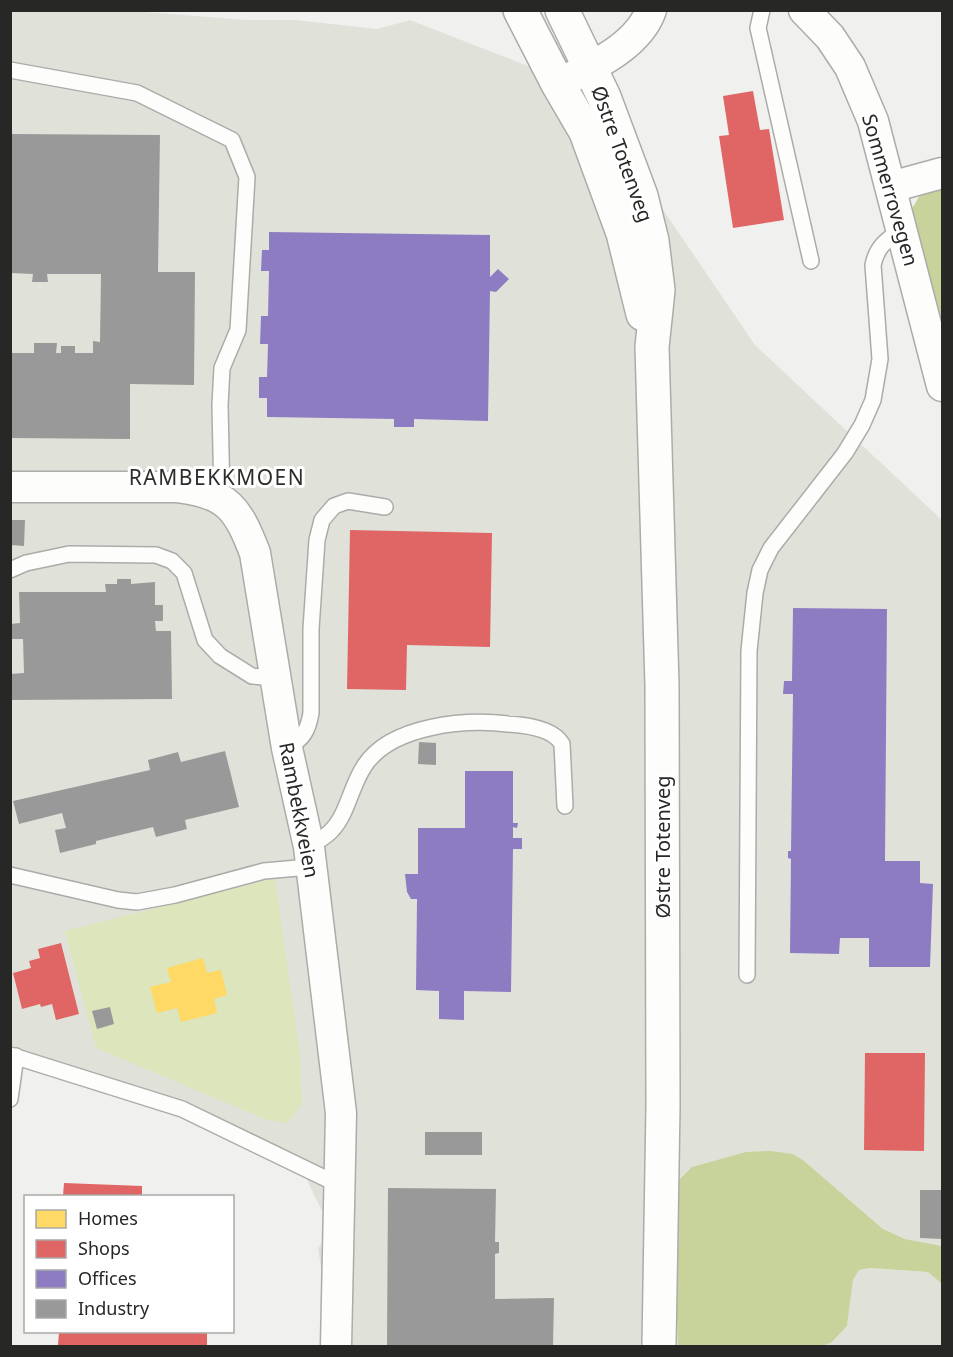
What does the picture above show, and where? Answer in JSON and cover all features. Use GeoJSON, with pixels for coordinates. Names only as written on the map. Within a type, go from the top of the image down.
{"type":"FeatureCollection","features":[{"type":"Feature","properties":{"kind":"main road"},"geometry":{"type":"LineString","coordinates":[[520,10],[552,73]]}},
{"type":"Feature","properties":{"kind":"main road"},"geometry":{"type":"LineString","coordinates":[[562,10],[590,68]]}},
{"type":"Feature","properties":{"kind":"main road","name":"Østre Totenveg"},"geometry":{"type":"LineString","coordinates":[[590,68],[604,97],[638,188],[652,241],[658,290],[652,347],[662,685],[663,1106],[659,1347]]}},
{"type":"Feature","properties":{"kind":"main road","name":"Østre Totenveg"},"geometry":{"type":"LineString","coordinates":[[552,73],[586,132],[604,179],[623,232],[652,347]]}},
{"type":"Feature","properties":{"kind":"street","name":"Østre Totenveg"},"geometry":{"type":"LineString","coordinates":[[552,73],[590,68],[623,48],[647,22],[651,10]]}},
{"type":"Feature","properties":{"kind":"street","name":"Sommerrovegen"},"geometry":{"type":"LineString","coordinates":[[804,10],[830,37],[850,67],[873,121],[941,377]]}},
{"type":"Feature","properties":{"kind":"street"},"geometry":{"type":"LineString","coordinates":[[891,187],[942,173]]}},
{"type":"Feature","properties":{"kind":"street","name":"Rambekkveien"},"geometry":{"type":"LineString","coordinates":[[10,487],[199,489],[222,499],[236,512],[247,531],[255,553],[287,748],[311,858],[341,1113],[336,1347]]}},
{"type":"Feature","properties":{"kind":"lane"},"geometry":{"type":"LineString","coordinates":[[762,10],[758,28],[812,261]]}},
{"type":"Feature","properties":{"kind":"lane"},"geometry":{"type":"LineString","coordinates":[[10,70],[137,93],[232,140],[247,177],[238,330],[222,368],[220,405],[222,499]]}},
{"type":"Feature","properties":{"kind":"lane"},"geometry":{"type":"LineString","coordinates":[[747,975],[750,651],[755,593],[760,570],[771,548],[845,453],[862,425],[873,400],[880,359],[873,265],[875,254],[881,244],[902,229]]}},
{"type":"Feature","properties":{"kind":"lane"},"geometry":{"type":"LineString","coordinates":[[287,748],[306,735],[311,713],[311,629],[317,540],[322,520],[334,506],[348,501],[385,507]]}},
{"type":"Feature","properties":{"kind":"lane"},"geometry":{"type":"LineString","coordinates":[[10,570],[26,563],[69,554],[156,555],[172,561],[184,573],[205,640],[220,656],[252,676],[276,678]]}},
{"type":"Feature","properties":{"kind":"lane"},"geometry":{"type":"LineString","coordinates":[[10,875],[118,900],[137,902],[175,895],[270,869],[298,868],[311,858],[332,830],[364,765],[388,744],[434,726],[488,722],[516,724],[546,731],[558,737],[562,744],[565,806]]}},
{"type":"Feature","properties":{"kind":"lane"},"geometry":{"type":"LineString","coordinates":[[10,1099],[13,1055],[182,1109],[339,1185]]}},
{"type":"Feature","properties":{"kind":"shaded area"},"geometry":{"type":"Polygon","coordinates":[[[10,11],[132,11],[248,20],[295,20],[377,29],[410,20],[579,86],[755,345],[942,520],[942,1246],[905,1239],[883,1229],[793,1154],[674,1231],[678,1346],[333,1346],[318,1248],[332,1232],[306,1178],[192,1104],[11,1048],[10,11]]]}},
{"type":"Feature","properties":{"kind":"shaded area"},"geometry":{"type":"Polygon","coordinates":[[[870,1268],[928,1272],[942,1284],[942,1346],[821,1346],[831,1343],[847,1326],[853,1280],[859,1270],[870,1268]]]}},
{"type":"Feature","properties":{"kind":"green space"},"geometry":{"type":"Polygon","coordinates":[[[942,188],[942,322],[935,319],[910,212],[920,195],[942,188]]]}},
{"type":"Feature","properties":{"kind":"green space"},"geometry":{"type":"Polygon","coordinates":[[[275,878],[300,1054],[302,1104],[287,1123],[267,1120],[96,1048],[65,931],[275,878]]]}},
{"type":"Feature","properties":{"kind":"green space"},"geometry":{"type":"Polygon","coordinates":[[[770,1151],[793,1154],[803,1160],[883,1229],[905,1239],[942,1246],[942,1284],[928,1272],[870,1268],[859,1270],[853,1280],[847,1326],[831,1343],[821,1346],[678,1346],[674,1231],[676,1183],[692,1167],[746,1152],[770,1151]]]}},
{"type":"Feature","properties":{"kind":"building: Homes"},"geometry":{"type":"Polygon","coordinates":[[[203,958],[207,973],[221,970],[227,995],[214,999],[217,1013],[181,1022],[177,1008],[157,1013],[150,987],[171,982],[167,968],[203,958]]]}},
{"type":"Feature","properties":{"kind":"building: Shops"},"geometry":{"type":"Polygon","coordinates":[[[753,91],[760,130],[769,129],[784,220],[733,228],[719,136],[729,135],[723,96],[753,91]]]}},
{"type":"Feature","properties":{"kind":"building: Shops"},"geometry":{"type":"Polygon","coordinates":[[[350,530],[492,533],[490,647],[407,645],[406,690],[347,689],[350,530]]]}},
{"type":"Feature","properties":{"kind":"building: Shops"},"geometry":{"type":"Polygon","coordinates":[[[61,943],[79,1014],[56,1020],[52,1004],[41,1007],[40,1004],[22,1009],[13,973],[31,968],[29,961],[40,958],[38,949],[61,943]]]}},
{"type":"Feature","properties":{"kind":"building: Shops"},"geometry":{"type":"Polygon","coordinates":[[[865,1053],[925,1053],[924,1151],[864,1150],[865,1053]]]}},
{"type":"Feature","properties":{"kind":"building: Shops"},"geometry":{"type":"Polygon","coordinates":[[[64,1183],[142,1186],[142,1195],[63,1195],[64,1183]]]}},
{"type":"Feature","properties":{"kind":"building: Shops"},"geometry":{"type":"Polygon","coordinates":[[[59,1333],[207,1333],[207,1346],[58,1345],[59,1333]]]}},
{"type":"Feature","properties":{"kind":"building: Offices"},"geometry":{"type":"Polygon","coordinates":[[[269,232],[490,235],[490,277],[498,269],[509,279],[496,292],[490,291],[488,421],[414,419],[414,427],[394,427],[394,419],[267,417],[267,398],[259,398],[259,377],[267,377],[268,344],[260,344],[261,316],[268,316],[269,271],[261,271],[262,250],[269,250],[269,232]]]}},
{"type":"Feature","properties":{"kind":"building: Offices"},"geometry":{"type":"Polygon","coordinates":[[[793,608],[887,609],[885,861],[920,861],[920,883],[933,884],[930,967],[869,967],[869,938],[840,938],[839,954],[790,953],[791,859],[788,858],[788,851],[791,851],[793,694],[783,694],[784,681],[792,681],[793,608]]]}},
{"type":"Feature","properties":{"kind":"building: Offices"},"geometry":{"type":"Polygon","coordinates":[[[465,771],[513,771],[513,823],[518,823],[517,828],[513,827],[513,838],[522,838],[522,849],[513,849],[511,992],[464,991],[464,1020],[439,1019],[439,991],[416,990],[417,899],[411,899],[407,892],[405,874],[418,874],[418,828],[465,828],[465,771]]]}},
{"type":"Feature","properties":{"kind":"building: Industry"},"geometry":{"type":"Polygon","coordinates":[[[10,134],[160,135],[158,272],[195,272],[194,385],[130,384],[130,439],[10,438],[10,353],[34,353],[34,343],[57,343],[56,353],[61,353],[61,346],[75,346],[75,353],[93,353],[93,341],[100,342],[101,274],[47,274],[48,282],[32,282],[33,274],[10,273],[10,134]]]}},
{"type":"Feature","properties":{"kind":"building: Industry"},"geometry":{"type":"Polygon","coordinates":[[[10,520],[25,520],[24,546],[10,545],[10,520]]]}},
{"type":"Feature","properties":{"kind":"building: Industry"},"geometry":{"type":"Polygon","coordinates":[[[117,579],[131,579],[131,584],[155,582],[155,605],[163,605],[163,621],[155,621],[156,631],[171,631],[172,699],[10,700],[10,674],[24,673],[23,639],[10,639],[10,624],[20,623],[19,592],[106,592],[105,584],[117,584],[117,579]]]}},
{"type":"Feature","properties":{"kind":"building: Industry"},"geometry":{"type":"Polygon","coordinates":[[[419,742],[436,743],[436,765],[418,764],[419,742]]]}},
{"type":"Feature","properties":{"kind":"building: Industry"},"geometry":{"type":"Polygon","coordinates":[[[225,751],[239,807],[185,820],[187,829],[156,837],[153,827],[96,841],[96,844],[60,853],[55,830],[66,828],[62,813],[19,824],[13,801],[150,770],[148,760],[178,752],[181,762],[225,751]]]}},
{"type":"Feature","properties":{"kind":"building: Industry"},"geometry":{"type":"Polygon","coordinates":[[[110,1007],[114,1024],[97,1029],[92,1011],[110,1007]]]}},
{"type":"Feature","properties":{"kind":"building: Industry"},"geometry":{"type":"Polygon","coordinates":[[[425,1132],[482,1132],[482,1155],[425,1155],[425,1132]]]}},
{"type":"Feature","properties":{"kind":"building: Industry"},"geometry":{"type":"Polygon","coordinates":[[[388,1188],[496,1189],[495,1242],[499,1242],[499,1253],[495,1254],[495,1299],[554,1298],[553,1346],[387,1346],[388,1188]]]}},
{"type":"Feature","properties":{"kind":"building: Industry"},"geometry":{"type":"Polygon","coordinates":[[[920,1190],[942,1190],[942,1239],[920,1238],[920,1190]]]}},
{"type":"Feature","properties":{"kind":"district","name":"RAMBEKKMOEN"},"geometry":{"type":"Point","coordinates":[217,478]}}]}
